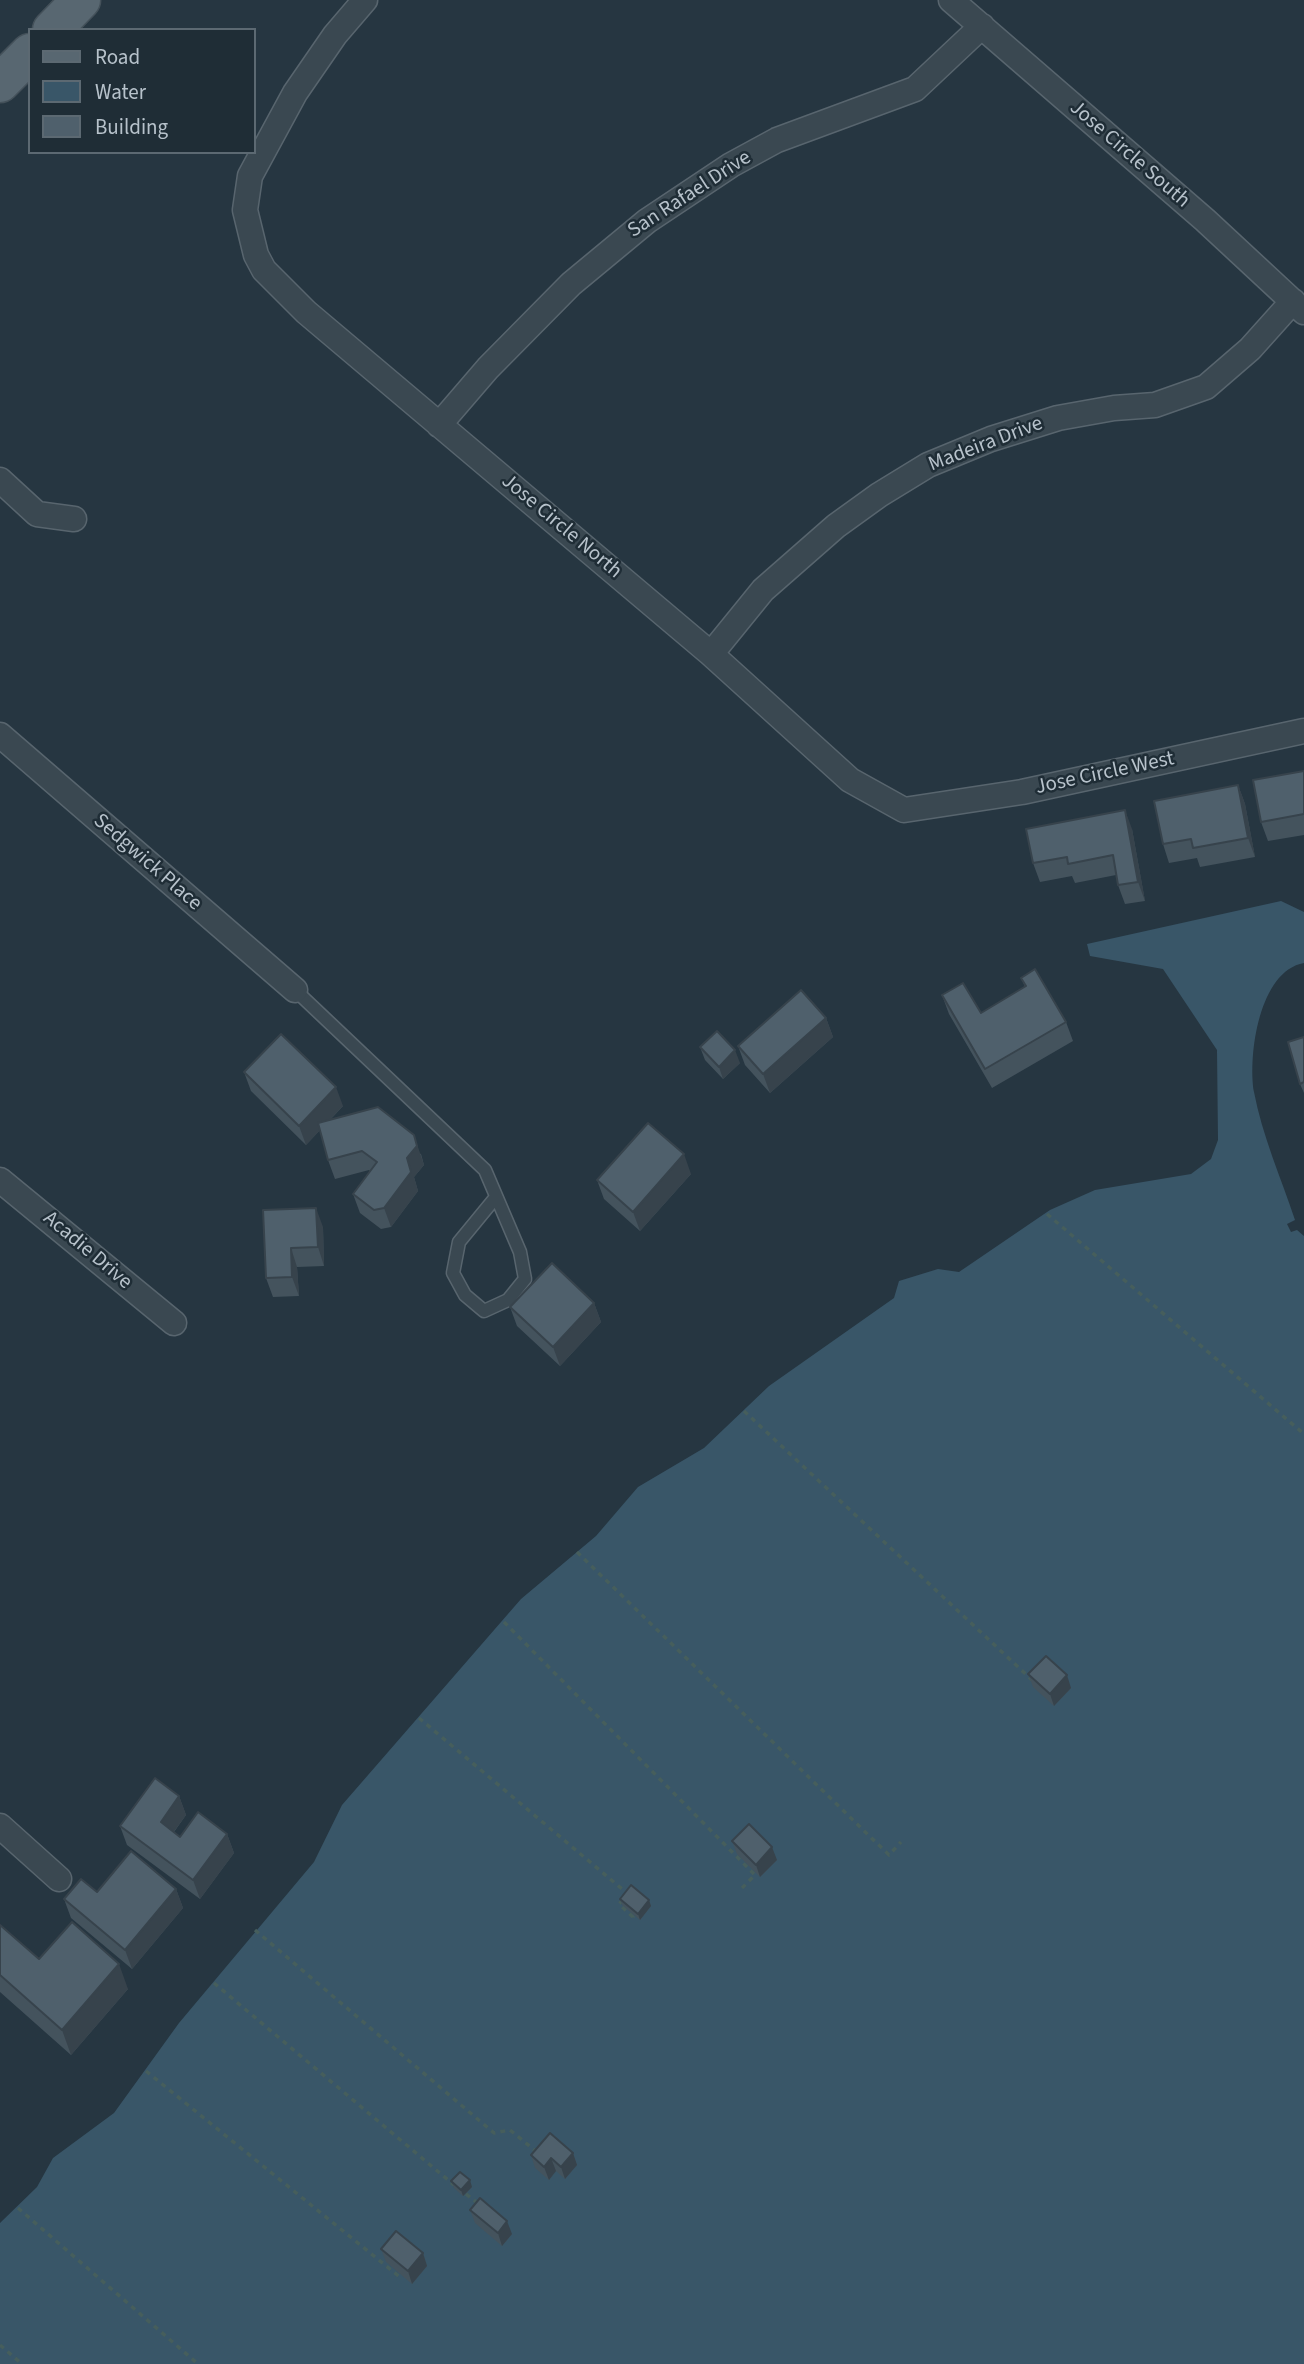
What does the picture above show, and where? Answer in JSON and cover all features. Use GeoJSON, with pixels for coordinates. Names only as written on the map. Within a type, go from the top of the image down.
{"type":"FeatureCollection","features":[{"type":"Feature","properties":{"kind":"main road"},"geometry":{"type":"LineString","coordinates":[[54,28],[81,0]]}},
{"type":"Feature","properties":{"kind":"street","name":"Jose Circle North"},"geometry":{"type":"LineString","coordinates":[[365,0],[314,64],[256,160],[250,176],[247,221],[256,256],[264,270],[306,312],[711,654],[850,780],[904,810]]}},
{"type":"Feature","properties":{"kind":"street","name":"Jose Circle South"},"geometry":{"type":"LineString","coordinates":[[951,0],[1299,306]]}},
{"type":"Feature","properties":{"kind":"street","name":"San Rafael Drive"},"geometry":{"type":"LineString","coordinates":[[439,425],[488,368],[571,284],[647,221],[732,165],[777,140],[915,89],[982,26]]}},
{"type":"Feature","properties":{"kind":"street","name":"Madeira Drive"},"geometry":{"type":"LineString","coordinates":[[711,654],[763,590],[801,556],[879,495],[928,465],[991,439],[1058,418],[1114,408],[1155,405],[1196,392],[1206,387],[1299,306]]}},
{"type":"Feature","properties":{"kind":"street"},"geometry":{"type":"LineString","coordinates":[[0,480],[37,514],[74,519]]}},
{"type":"Feature","properties":{"kind":"street","name":"Jose Circle West"},"geometry":{"type":"LineString","coordinates":[[904,810],[1022,792],[1304,732]]}},
{"type":"Feature","properties":{"kind":"street","name":"Sedgwick Place"},"geometry":{"type":"LineString","coordinates":[[0,735],[295,990]]}},
{"type":"Feature","properties":{"kind":"street","name":"Acadie Drive"},"geometry":{"type":"LineString","coordinates":[[0,1180],[174,1323]]}},
{"type":"Feature","properties":{"kind":"street"},"geometry":{"type":"LineString","coordinates":[[0,1826],[59,1879]]}},
{"type":"Feature","properties":{"kind":"lane"},"geometry":{"type":"LineString","coordinates":[[295,990],[485,1170],[520,1252],[526,1279],[508,1300],[484,1311],[465,1295],[453,1273],[459,1242],[496,1197]]}},
{"type":"Feature","properties":{"kind":"path"},"geometry":{"type":"LineString","coordinates":[[1047,1214],[1304,1434]]}},
{"type":"Feature","properties":{"kind":"path"},"geometry":{"type":"LineString","coordinates":[[744,1411],[1036,1684]]}},
{"type":"Feature","properties":{"kind":"path"},"geometry":{"type":"LineString","coordinates":[[577,1552],[889,1855],[901,1842]]}},
{"type":"Feature","properties":{"kind":"path"},"geometry":{"type":"LineString","coordinates":[[504,1622],[755,1875],[743,1888]]}},
{"type":"Feature","properties":{"kind":"path"},"geometry":{"type":"LineString","coordinates":[[419,1718],[628,1894],[619,1905],[633,1917],[631,1921]]}},
{"type":"Feature","properties":{"kind":"path"},"geometry":{"type":"LineString","coordinates":[[255,1930],[494,2133],[510,2130],[544,2158]]}},
{"type":"Feature","properties":{"kind":"path"},"geometry":{"type":"LineString","coordinates":[[214,1983],[456,2186]]}},
{"type":"Feature","properties":{"kind":"path"},"geometry":{"type":"LineString","coordinates":[[146,2071],[401,2278]]}},
{"type":"Feature","properties":{"kind":"path"},"geometry":{"type":"LineString","coordinates":[[466,2194],[487,2211]]}},
{"type":"Feature","properties":{"kind":"path"},"geometry":{"type":"LineString","coordinates":[[18,2208],[198,2364]]}},
{"type":"Feature","properties":{"kind":"path"},"geometry":{"type":"LineString","coordinates":[[0,2345],[22,2364]]}},
{"type":"Feature","properties":{"kind":"water"},"geometry":{"type":"Polygon","coordinates":[[[1281,901],[1304,912],[1304,963],[1289,969],[1276,981],[1267,998],[1255,1037],[1253,1076],[1262,1124],[1295,1220],[1287,1224],[1291,1232],[1297,1230],[1304,1236],[1304,2364],[0,2364],[0,2223],[37,2187],[53,2158],[114,2113],[179,2023],[314,1862],[342,1805],[521,1599],[596,1536],[638,1487],[704,1448],[769,1386],[894,1298],[899,1281],[938,1269],[959,1272],[1050,1210],[1095,1190],[1191,1174],[1211,1159],[1218,1140],[1217,1050],[1163,969],[1090,956],[1087,944],[1281,901]]]}},
{"type":"Feature","properties":{"kind":"building"},"geometry":{"type":"Polygon","coordinates":[[[1304,771],[1304,814],[1261,822],[1253,780],[1304,771]]]}},
{"type":"Feature","properties":{"kind":"building"},"geometry":{"type":"Polygon","coordinates":[[[1238,785],[1248,838],[1193,848],[1191,839],[1163,844],[1154,801],[1238,785]]]}},
{"type":"Feature","properties":{"kind":"building"},"geometry":{"type":"Polygon","coordinates":[[[1125,810],[1138,882],[1118,885],[1113,855],[1068,864],[1067,857],[1033,863],[1026,829],[1125,810]]]}},
{"type":"Feature","properties":{"kind":"building"},"geometry":{"type":"Polygon","coordinates":[[[1035,969],[1066,1022],[985,1069],[942,995],[963,983],[981,1013],[1026,986],[1021,978],[1035,969]]]}},
{"type":"Feature","properties":{"kind":"building"},"geometry":{"type":"Polygon","coordinates":[[[801,990],[826,1018],[763,1074],[738,1046],[801,990]]]}},
{"type":"Feature","properties":{"kind":"building"},"geometry":{"type":"Polygon","coordinates":[[[717,1031],[735,1050],[719,1067],[700,1047],[717,1031]]]}},
{"type":"Feature","properties":{"kind":"building"},"geometry":{"type":"Polygon","coordinates":[[[281,1034],[336,1087],[299,1126],[244,1072],[281,1034]]]}},
{"type":"Feature","properties":{"kind":"building"},"geometry":{"type":"Polygon","coordinates":[[[1304,1037],[1304,1082],[1300,1084],[1288,1042],[1304,1037]]]}},
{"type":"Feature","properties":{"kind":"building"},"geometry":{"type":"Polygon","coordinates":[[[378,1107],[414,1135],[417,1146],[407,1158],[411,1172],[384,1208],[374,1210],[353,1194],[377,1162],[362,1151],[328,1160],[318,1123],[378,1107]]]}},
{"type":"Feature","properties":{"kind":"building"},"geometry":{"type":"Polygon","coordinates":[[[648,1123],[684,1154],[633,1212],[597,1180],[648,1123]]]}},
{"type":"Feature","properties":{"kind":"building"},"geometry":{"type":"Polygon","coordinates":[[[316,1208],[318,1247],[291,1248],[292,1277],[266,1278],[263,1210],[316,1208]]]}},
{"type":"Feature","properties":{"kind":"building"},"geometry":{"type":"Polygon","coordinates":[[[552,1263],[594,1303],[553,1347],[510,1307],[552,1263]]]}},
{"type":"Feature","properties":{"kind":"building"},"geometry":{"type":"Polygon","coordinates":[[[1046,1656],[1067,1675],[1050,1694],[1028,1674],[1046,1656]]]}},
{"type":"Feature","properties":{"kind":"building"},"geometry":{"type":"Polygon","coordinates":[[[155,1778],[179,1796],[161,1822],[180,1837],[198,1812],[227,1834],[193,1880],[120,1826],[155,1778]]]}},
{"type":"Feature","properties":{"kind":"building"},"geometry":{"type":"Polygon","coordinates":[[[749,1824],[772,1847],[756,1865],[732,1841],[749,1824]]]}},
{"type":"Feature","properties":{"kind":"building"},"geometry":{"type":"Polygon","coordinates":[[[131,1851],[176,1889],[125,1950],[64,1899],[81,1879],[97,1892],[131,1851]]]}},
{"type":"Feature","properties":{"kind":"building"},"geometry":{"type":"Polygon","coordinates":[[[631,1885],[649,1900],[638,1914],[620,1899],[631,1885]]]}},
{"type":"Feature","properties":{"kind":"building"},"geometry":{"type":"Polygon","coordinates":[[[72,1922],[119,1964],[62,2030],[0,1975],[0,1925],[39,1959],[72,1922]]]}},
{"type":"Feature","properties":{"kind":"building"},"geometry":{"type":"Polygon","coordinates":[[[550,2133],[573,2153],[561,2167],[551,2158],[544,2167],[531,2155],[550,2133]]]}},
{"type":"Feature","properties":{"kind":"building"},"geometry":{"type":"Polygon","coordinates":[[[460,2172],[470,2180],[461,2190],[451,2181],[460,2172]]]}},
{"type":"Feature","properties":{"kind":"building"},"geometry":{"type":"Polygon","coordinates":[[[480,2198],[507,2221],[498,2233],[470,2210],[480,2198]]]}},
{"type":"Feature","properties":{"kind":"building"},"geometry":{"type":"Polygon","coordinates":[[[396,2231],[423,2253],[408,2271],[381,2249],[396,2231]]]}}]}
